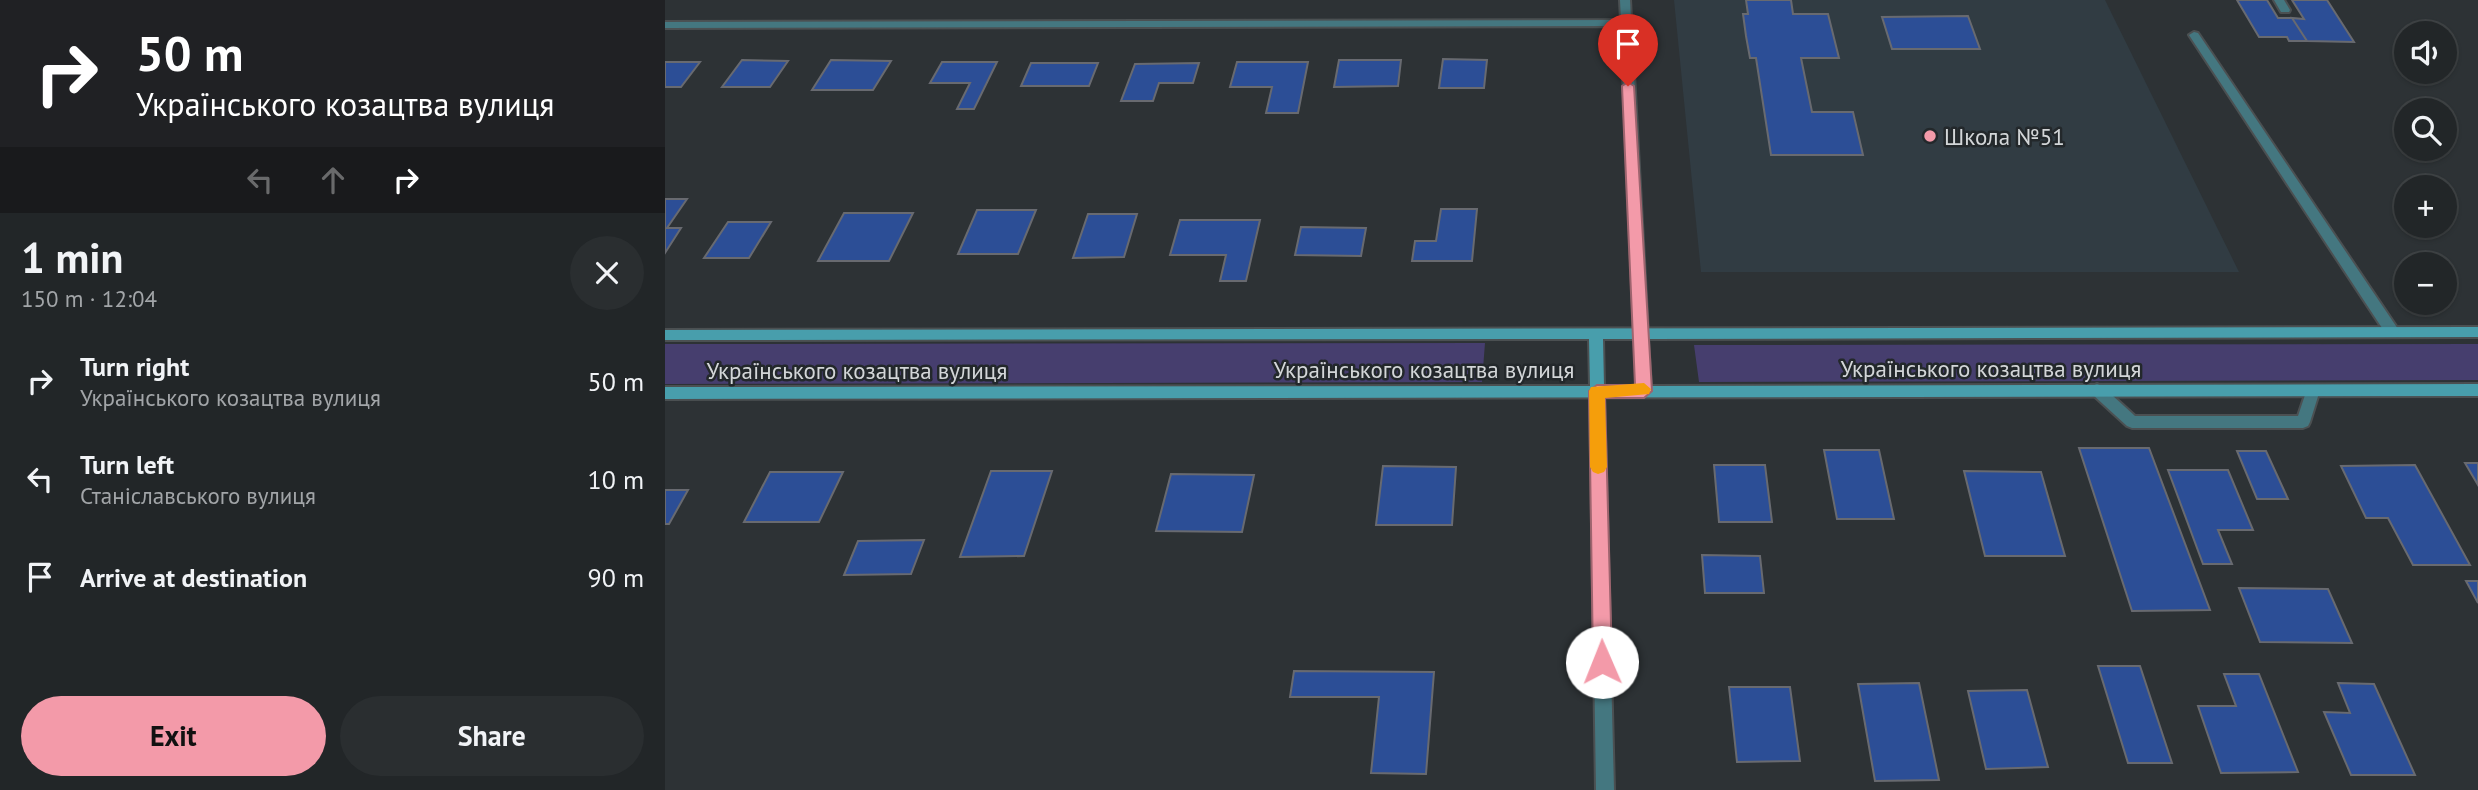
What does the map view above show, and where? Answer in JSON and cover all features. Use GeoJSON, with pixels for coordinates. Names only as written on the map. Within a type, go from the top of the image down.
{"type":"FeatureCollection","features":[{"type":"Feature","properties":{"kind":"street"},"geometry":{"type":"LineString","coordinates":[[1625,0],[1644,391]]}},
{"type":"Feature","properties":{"kind":"street"},"geometry":{"type":"LineString","coordinates":[[665,25],[1625,23]]}},
{"type":"Feature","properties":{"kind":"street"},"geometry":{"type":"LineString","coordinates":[[2194,35],[2393,332]]}},
{"type":"Feature","properties":{"kind":"street","name":"Українського козацтва вулиця"},"geometry":{"type":"LineString","coordinates":[[665,335],[2478,332]]}},
{"type":"Feature","properties":{"kind":"street"},"geometry":{"type":"LineString","coordinates":[[1596,334],[1605,790]]}},
{"type":"Feature","properties":{"kind":"street"},"geometry":{"type":"LineString","coordinates":[[2097,390],[2132,422],[2303,422],[2313,390]]}},
{"type":"Feature","properties":{"kind":"street","name":"Українського козацтва вулиця"},"geometry":{"type":"LineString","coordinates":[[665,393],[2478,390]]}},
{"type":"Feature","properties":{"kind":"shaded area","name":"Школа №51"},"geometry":{"type":"Polygon","coordinates":[[[1674,0],[2105,0],[2239,272],[1701,272],[1674,0]]]}},
{"type":"Feature","properties":{"kind":"shaded area"},"geometry":{"type":"Polygon","coordinates":[[[1485,343],[1482,382],[665,384],[665,344],[1485,343]]]}},
{"type":"Feature","properties":{"kind":"shaded area"},"geometry":{"type":"Polygon","coordinates":[[[2478,344],[2478,380],[1699,382],[1694,345],[2478,344]]]}},
{"type":"Feature","properties":{"kind":"building"},"geometry":{"type":"Polygon","coordinates":[[[1746,0],[1791,0],[1793,14],[1828,14],[1839,58],[1801,58],[1812,112],[1853,112],[1863,155],[1771,155],[1756,58],[1750,58],[1746,36],[1743,14],[1748,14],[1746,0]]]}},
{"type":"Feature","properties":{"kind":"building"},"geometry":{"type":"Polygon","coordinates":[[[2237,0],[2267,0],[2278,18],[2292,18],[2307,41],[2289,41],[2287,37],[2259,37],[2237,0]]]}},
{"type":"Feature","properties":{"kind":"building"},"geometry":{"type":"Polygon","coordinates":[[[2292,0],[2327,0],[2354,42],[2307,41],[2292,18],[2304,19],[2292,0]]]}},
{"type":"Feature","properties":{"kind":"building"},"geometry":{"type":"Polygon","coordinates":[[[1968,16],[1980,49],[1892,49],[1882,17],[1968,16]]]}},
{"type":"Feature","properties":{"kind":"building"},"geometry":{"type":"Polygon","coordinates":[[[1443,59],[1487,60],[1484,88],[1439,88],[1443,59]]]}},
{"type":"Feature","properties":{"kind":"building"},"geometry":{"type":"Polygon","coordinates":[[[742,60],[788,61],[770,87],[722,87],[742,60]]]}},
{"type":"Feature","properties":{"kind":"building"},"geometry":{"type":"Polygon","coordinates":[[[831,60],[891,61],[873,90],[812,90],[831,60]]]}},
{"type":"Feature","properties":{"kind":"building"},"geometry":{"type":"Polygon","coordinates":[[[1339,60],[1401,60],[1398,86],[1334,87],[1339,60]]]}},
{"type":"Feature","properties":{"kind":"building"},"geometry":{"type":"Polygon","coordinates":[[[665,62],[700,62],[681,87],[665,87],[665,62]]]}},
{"type":"Feature","properties":{"kind":"building"},"geometry":{"type":"Polygon","coordinates":[[[942,62],[997,62],[974,109],[957,109],[970,83],[930,83],[942,62]]]}},
{"type":"Feature","properties":{"kind":"building"},"geometry":{"type":"Polygon","coordinates":[[[1237,62],[1308,62],[1298,113],[1266,113],[1272,87],[1230,87],[1237,62]]]}},
{"type":"Feature","properties":{"kind":"building"},"geometry":{"type":"Polygon","coordinates":[[[1031,63],[1098,63],[1089,86],[1021,86],[1031,63]]]}},
{"type":"Feature","properties":{"kind":"building"},"geometry":{"type":"Polygon","coordinates":[[[1199,63],[1193,83],[1159,83],[1153,101],[1121,101],[1135,64],[1199,63]]]}},
{"type":"Feature","properties":{"kind":"building"},"geometry":{"type":"Polygon","coordinates":[[[665,199],[687,199],[667,228],[681,228],[665,253],[665,199]]]}},
{"type":"Feature","properties":{"kind":"building"},"geometry":{"type":"Polygon","coordinates":[[[1441,209],[1477,209],[1472,261],[1412,261],[1415,241],[1436,241],[1441,209]]]}},
{"type":"Feature","properties":{"kind":"building"},"geometry":{"type":"Polygon","coordinates":[[[977,210],[1036,210],[1018,254],[958,254],[977,210]]]}},
{"type":"Feature","properties":{"kind":"building"},"geometry":{"type":"Polygon","coordinates":[[[844,213],[913,213],[889,261],[818,261],[844,213]]]}},
{"type":"Feature","properties":{"kind":"building"},"geometry":{"type":"Polygon","coordinates":[[[1088,214],[1137,214],[1124,257],[1073,258],[1088,214]]]}},
{"type":"Feature","properties":{"kind":"building"},"geometry":{"type":"Polygon","coordinates":[[[1180,220],[1260,220],[1246,281],[1220,281],[1226,255],[1170,255],[1180,220]]]}},
{"type":"Feature","properties":{"kind":"building"},"geometry":{"type":"Polygon","coordinates":[[[728,222],[771,222],[749,258],[704,258],[728,222]]]}},
{"type":"Feature","properties":{"kind":"building"},"geometry":{"type":"Polygon","coordinates":[[[1301,227],[1366,228],[1361,256],[1295,255],[1301,227]]]}},
{"type":"Feature","properties":{"kind":"building"},"geometry":{"type":"Polygon","coordinates":[[[2079,448],[2149,448],[2210,610],[2132,611],[2079,448]]]}},
{"type":"Feature","properties":{"kind":"building"},"geometry":{"type":"Polygon","coordinates":[[[1824,450],[1879,450],[1894,519],[1837,519],[1824,450]]]}},
{"type":"Feature","properties":{"kind":"building"},"geometry":{"type":"Polygon","coordinates":[[[2237,451],[2266,451],[2288,499],[2257,499],[2237,451]]]}},
{"type":"Feature","properties":{"kind":"building"},"geometry":{"type":"Polygon","coordinates":[[[2465,463],[2478,463],[2478,485],[2465,463]]]}},
{"type":"Feature","properties":{"kind":"building"},"geometry":{"type":"Polygon","coordinates":[[[1714,465],[1765,465],[1772,522],[1719,522],[1714,465]]]}},
{"type":"Feature","properties":{"kind":"building"},"geometry":{"type":"Polygon","coordinates":[[[2415,465],[2470,565],[2413,565],[2388,518],[2366,518],[2341,466],[2415,465]]]}},
{"type":"Feature","properties":{"kind":"building"},"geometry":{"type":"Polygon","coordinates":[[[1383,466],[1456,467],[1452,525],[1376,525],[1383,466]]]}},
{"type":"Feature","properties":{"kind":"building"},"geometry":{"type":"Polygon","coordinates":[[[2168,470],[2228,470],[2253,530],[2218,530],[2232,564],[2203,564],[2168,470]]]}},
{"type":"Feature","properties":{"kind":"building"},"geometry":{"type":"Polygon","coordinates":[[[991,471],[1052,471],[1024,556],[960,557],[991,471]]]}},
{"type":"Feature","properties":{"kind":"building"},"geometry":{"type":"Polygon","coordinates":[[[1964,471],[2041,472],[2065,556],[1985,556],[1964,471]]]}},
{"type":"Feature","properties":{"kind":"building"},"geometry":{"type":"Polygon","coordinates":[[[770,472],[843,472],[819,522],[744,522],[770,472]]]}},
{"type":"Feature","properties":{"kind":"building"},"geometry":{"type":"Polygon","coordinates":[[[1171,474],[1254,475],[1242,532],[1156,531],[1171,474]]]}},
{"type":"Feature","properties":{"kind":"building"},"geometry":{"type":"Polygon","coordinates":[[[665,490],[688,490],[669,524],[665,524],[665,490]]]}},
{"type":"Feature","properties":{"kind":"building"},"geometry":{"type":"Polygon","coordinates":[[[924,540],[911,574],[844,575],[858,541],[924,540]]]}},
{"type":"Feature","properties":{"kind":"building"},"geometry":{"type":"Polygon","coordinates":[[[1702,555],[1760,556],[1764,593],[1705,593],[1702,555]]]}},
{"type":"Feature","properties":{"kind":"building"},"geometry":{"type":"Polygon","coordinates":[[[2466,581],[2478,581],[2478,603],[2466,581]]]}},
{"type":"Feature","properties":{"kind":"building"},"geometry":{"type":"Polygon","coordinates":[[[2239,588],[2328,589],[2352,643],[2260,642],[2239,588]]]}},
{"type":"Feature","properties":{"kind":"building"},"geometry":{"type":"Polygon","coordinates":[[[2098,666],[2140,666],[2172,763],[2128,763],[2098,666]]]}},
{"type":"Feature","properties":{"kind":"building"},"geometry":{"type":"Polygon","coordinates":[[[1294,671],[1434,672],[1426,774],[1371,773],[1379,697],[1290,697],[1294,671]]]}},
{"type":"Feature","properties":{"kind":"building"},"geometry":{"type":"Polygon","coordinates":[[[2224,674],[2259,674],[2298,772],[2221,773],[2198,706],[2236,706],[2224,674]]]}},
{"type":"Feature","properties":{"kind":"building"},"geometry":{"type":"Polygon","coordinates":[[[1919,683],[1939,780],[1875,781],[1858,684],[1919,683]]]}},
{"type":"Feature","properties":{"kind":"building"},"geometry":{"type":"Polygon","coordinates":[[[2338,683],[2374,684],[2415,775],[2351,775],[2324,712],[2350,713],[2338,683]]]}},
{"type":"Feature","properties":{"kind":"building"},"geometry":{"type":"Polygon","coordinates":[[[1729,687],[1790,687],[1800,761],[1737,762],[1729,687]]]}},
{"type":"Feature","properties":{"kind":"building"},"geometry":{"type":"Polygon","coordinates":[[[2027,690],[2048,767],[1986,769],[1968,691],[2027,690]]]}},
{"type":"Feature","properties":{"kind":"slow traffic"},"geometry":{"type":"LineString","coordinates":[[1598,467],[1597,391],[1644,389]]}},
{"type":"Feature","properties":{"kind":"place","name":"Школа №51"},"geometry":{"type":"Point","coordinates":[1930,136]}},
{"type":"Feature","properties":{"kind":"route"},"geometry":{"type":"LineString","coordinates":[[1602,662],[1597,391],[1644,391],[1628,86]]}}]}
